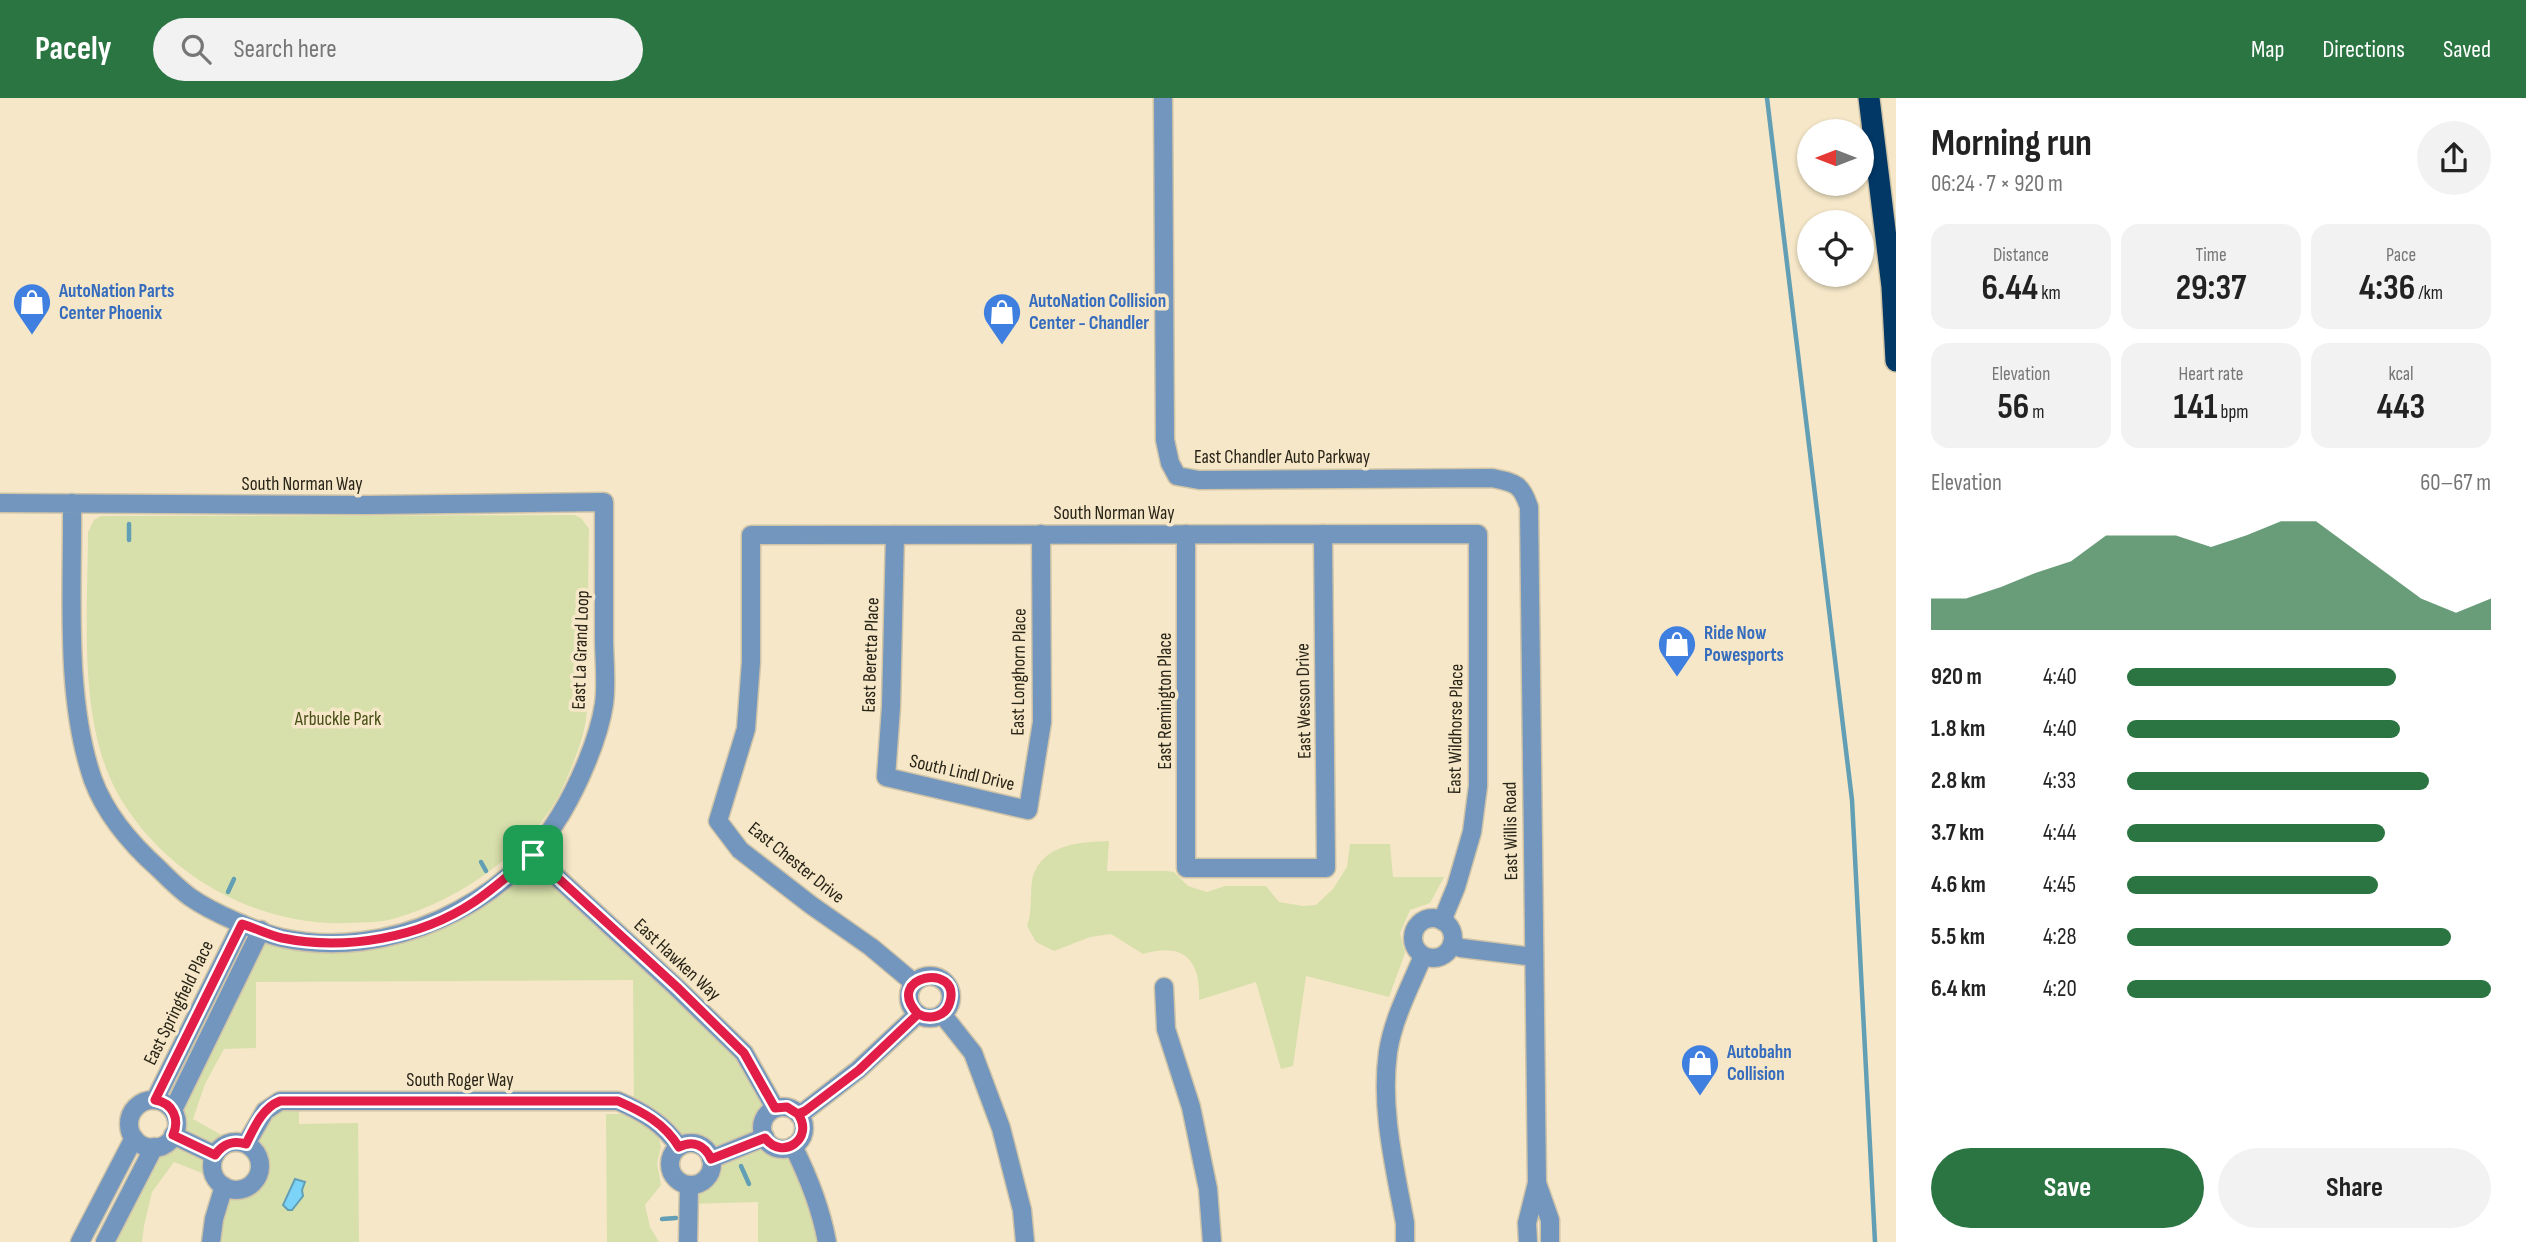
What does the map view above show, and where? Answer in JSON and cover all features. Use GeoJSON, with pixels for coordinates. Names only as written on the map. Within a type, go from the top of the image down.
{"type":"FeatureCollection","features":[{"type":"Feature","properties":{"kind":"highway"},"geometry":{"type":"LineString","coordinates":[[1869,98],[1892,287],[1896,361]]}},
{"type":"Feature","properties":{"kind":"street","name":"East Chandler Auto Parkway"},"geometry":{"type":"LineString","coordinates":[[1163,98],[1165,440],[1170,463],[1177,476],[1199,481],[1492,478],[1515,483]]}},
{"type":"Feature","properties":{"kind":"street","name":"East Willis Road"},"geometry":{"type":"LineString","coordinates":[[1515,483],[1525,494],[1529,507],[1537,1183],[1527,1223],[1528,1242]]}},
{"type":"Feature","properties":{"kind":"street","name":"South Norman Way"},"geometry":{"type":"LineString","coordinates":[[0,503],[368,505],[604,502]]}},
{"type":"Feature","properties":{"kind":"street","name":"East La Grand Loop"},"geometry":{"type":"LineString","coordinates":[[72,503],[74,682],[83,738],[94,781],[117,826],[190,898],[242,924],[281,938],[321,942],[369,942],[440,920],[472,903],[533,855],[562,813],[589,755],[604,704],[604,502]]}},
{"type":"Feature","properties":{"kind":"street","name":"East Longhorn Place"},"geometry":{"type":"LineString","coordinates":[[1028,810],[1042,722],[1041,534]]}},
{"type":"Feature","properties":{"kind":"street","name":"East Remington Place"},"geometry":{"type":"LineString","coordinates":[[1186,534],[1186,869]]}},
{"type":"Feature","properties":{"kind":"street","name":"East Wesson Drive"},"geometry":{"type":"LineString","coordinates":[[1186,869],[1326,869],[1323,534]]}},
{"type":"Feature","properties":{"kind":"street","name":"South Norman Way"},"geometry":{"type":"LineString","coordinates":[[751,535],[1478,534]]}},
{"type":"Feature","properties":{"kind":"street","name":"East Wildhorse Place"},"geometry":{"type":"LineString","coordinates":[[1443,921],[1472,832],[1478,786],[1478,534]]}},
{"type":"Feature","properties":{"kind":"street","name":"East Chester Drive"},"geometry":{"type":"LineString","coordinates":[[751,535],[751,662],[746,729],[718,821],[740,850],[811,905],[872,947],[914,983]]}},
{"type":"Feature","properties":{"kind":"street","name":"East Beretta Place"},"geometry":{"type":"LineString","coordinates":[[886,777],[891,707],[895,535]]}},
{"type":"Feature","properties":{"kind":"street","name":"South Lindl Drive"},"geometry":{"type":"LineString","coordinates":[[886,777],[1028,810]]}},
{"type":"Feature","properties":{"kind":"street","name":"East Hawken Way"},"geometry":{"type":"LineString","coordinates":[[533,855],[677,987],[744,1053],[775,1108]]}},
{"type":"Feature","properties":{"kind":"street"},"geometry":{"type":"LineString","coordinates":[[1430,919],[1443,921],[1451,931],[1452,944],[1441,957],[1423,956],[1413,941],[1419,924],[1430,919]]}},
{"type":"Feature","properties":{"kind":"street","name":"East Springfield Place"},"geometry":{"type":"LineString","coordinates":[[155,1100],[242,924]]}},
{"type":"Feature","properties":{"kind":"street"},"geometry":{"type":"LineString","coordinates":[[173,1110],[261,930]]}},
{"type":"Feature","properties":{"kind":"street"},"geometry":{"type":"LineString","coordinates":[[1452,944],[1461,948],[1534,957]]}},
{"type":"Feature","properties":{"kind":"street"},"geometry":{"type":"LineString","coordinates":[[1405,1242],[1405,1223],[1387,1101],[1388,1051],[1401,1006],[1423,956]]}},
{"type":"Feature","properties":{"kind":"street"},"geometry":{"type":"LineString","coordinates":[[933,976],[945,983],[949,989],[950,1003],[942,1014],[930,1018],[918,1014],[910,1003],[914,983],[933,976]]}},
{"type":"Feature","properties":{"kind":"street"},"geometry":{"type":"LineString","coordinates":[[1164,987],[1166,1029],[1191,1107],[1208,1189],[1212,1242]]}},
{"type":"Feature","properties":{"kind":"street"},"geometry":{"type":"LineString","coordinates":[[798,1114],[859,1070],[918,1014]]}},
{"type":"Feature","properties":{"kind":"street"},"geometry":{"type":"LineString","coordinates":[[942,1014],[973,1053],[1001,1128],[1022,1210],[1025,1242]]}},
{"type":"Feature","properties":{"kind":"street"},"geometry":{"type":"LineString","coordinates":[[155,1100],[167,1104],[173,1110],[177,1126],[165,1144],[154,1147],[143,1145],[134,1138],[130,1128],[132,1113],[144,1102],[155,1100]]}},
{"type":"Feature","properties":{"kind":"street","name":"South Roger Way"},"geometry":{"type":"LineString","coordinates":[[246,1144],[258,1119],[273,1104],[280,1101],[618,1101],[649,1115],[673,1137],[679,1147]]}},
{"type":"Feature","properties":{"kind":"street"},"geometry":{"type":"LineString","coordinates":[[787,1107],[798,1114],[802,1119],[803,1131],[793,1146],[774,1147],[765,1138],[762,1124],[775,1108],[787,1107]]}},
{"type":"Feature","properties":{"kind":"street"},"geometry":{"type":"LineString","coordinates":[[173,1135],[215,1155]]}},
{"type":"Feature","properties":{"kind":"street"},"geometry":{"type":"LineString","coordinates":[[80,1242],[134,1138]]}},
{"type":"Feature","properties":{"kind":"street"},"geometry":{"type":"LineString","coordinates":[[711,1159],[765,1138]]}},
{"type":"Feature","properties":{"kind":"street"},"geometry":{"type":"LineString","coordinates":[[226,1144],[246,1144],[256,1152],[259,1160],[258,1175],[254,1182],[241,1189],[224,1186],[215,1177],[215,1155],[226,1144]]}},
{"type":"Feature","properties":{"kind":"street"},"geometry":{"type":"LineString","coordinates":[[685,1144],[698,1144],[711,1159],[707,1178],[689,1185],[676,1179],[670,1166],[674,1152],[685,1144]]}},
{"type":"Feature","properties":{"kind":"street"},"geometry":{"type":"LineString","coordinates":[[793,1146],[808,1178],[827,1242]]}},
{"type":"Feature","properties":{"kind":"street"},"geometry":{"type":"LineString","coordinates":[[106,1242],[154,1147]]}},
{"type":"Feature","properties":{"kind":"street","name":"East Willis Road"},"geometry":{"type":"LineString","coordinates":[[1537,1183],[1550,1220],[1550,1242]]}},
{"type":"Feature","properties":{"kind":"street"},"geometry":{"type":"LineString","coordinates":[[688,1242],[689,1185]]}},
{"type":"Feature","properties":{"kind":"street"},"geometry":{"type":"LineString","coordinates":[[211,1242],[214,1219],[224,1186]]}},
{"type":"Feature","properties":{"kind":"green space","name":"Arbuckle Park"},"geometry":{"type":"Polygon","coordinates":[[[574,515],[581,518],[589,529],[588,691],[583,734],[564,785],[544,819],[510,854],[470,885],[421,909],[384,921],[314,922],[280,916],[217,891],[188,872],[162,850],[139,825],[119,796],[96,735],[91,702],[87,632],[88,532],[94,520],[101,516],[574,515]]]}},
{"type":"Feature","properties":{"kind":"green space"},"geometry":{"type":"Polygon","coordinates":[[[1109,841],[1107,871],[1174,872],[1188,886],[1207,892],[1225,886],[1266,886],[1279,902],[1303,906],[1316,905],[1333,889],[1347,867],[1350,844],[1390,844],[1393,877],[1444,877],[1430,903],[1410,910],[1400,933],[1405,953],[1389,997],[1306,976],[1293,1066],[1281,1069],[1256,982],[1199,1000],[1197,974],[1193,964],[1179,952],[1169,950],[1143,954],[1111,934],[1090,937],[1054,951],[1036,942],[1027,926],[1033,876],[1041,862],[1057,849],[1088,842],[1109,841]]]}},
{"type":"Feature","properties":{"kind":"green space"},"geometry":{"type":"Polygon","coordinates":[[[533,855],[744,1053],[769,1112],[763,1125],[765,1136],[774,1145],[787,1148],[827,1242],[758,1242],[758,1202],[688,1204],[695,1185],[707,1178],[712,1166],[708,1153],[698,1144],[685,1144],[634,1108],[633,980],[256,982],[256,1048],[224,1049],[205,1084],[193,1119],[234,1142],[216,1154],[213,1164],[215,1176],[174,1162],[152,1192],[142,1242],[105,1242],[158,1147],[173,1136],[176,1118],[261,930],[321,942],[440,920],[533,855]]]}},
{"type":"Feature","properties":{"kind":"green space"},"geometry":{"type":"Polygon","coordinates":[[[299,1101],[299,1124],[358,1123],[359,1242],[211,1242],[226,1188],[246,1187],[257,1174],[259,1160],[250,1146],[258,1120],[299,1101]]]}},
{"type":"Feature","properties":{"kind":"green space"},"geometry":{"type":"Polygon","coordinates":[[[606,1114],[628,1114],[658,1134],[661,1147],[657,1163],[661,1185],[645,1205],[650,1227],[659,1242],[607,1242],[606,1114]]]}},
{"type":"Feature","properties":{"kind":"water"},"geometry":{"type":"Polygon","coordinates":[[[295,1179],[305,1182],[303,1196],[292,1210],[288,1210],[283,1205],[295,1179]]]}},
{"type":"Feature","properties":{"kind":"waterway"},"geometry":{"type":"LineString","coordinates":[[1767,98],[1852,800],[1875,1242]]}},
{"type":"Feature","properties":{"kind":"waterway"},"geometry":{"type":"LineString","coordinates":[[129,524],[129,540]]}},
{"type":"Feature","properties":{"kind":"waterway"},"geometry":{"type":"LineString","coordinates":[[481,862],[486,871]]}},
{"type":"Feature","properties":{"kind":"waterway"},"geometry":{"type":"LineString","coordinates":[[228,892],[234,879]]}},
{"type":"Feature","properties":{"kind":"waterway"},"geometry":{"type":"LineString","coordinates":[[741,1166],[749,1184]]}},
{"type":"Feature","properties":{"kind":"waterway"},"geometry":{"type":"LineString","coordinates":[[662,1219],[676,1218]]}},
{"type":"Feature","properties":{"kind":"place","name":"AutoNation Parts Center Phoenix"},"geometry":{"type":"Point","coordinates":[32,336]}},
{"type":"Feature","properties":{"kind":"place","name":"AutoNation Collision Center - Chandler"},"geometry":{"type":"Point","coordinates":[1002,346]}},
{"type":"Feature","properties":{"kind":"place","name":"Ride Now Powesports"},"geometry":{"type":"Point","coordinates":[1677,678]}},
{"type":"Feature","properties":{"kind":"place","name":"Autobahn Collision"},"geometry":{"type":"Point","coordinates":[1700,1097]}},
{"type":"Feature","properties":{"kind":"route"},"geometry":{"type":"LineString","coordinates":[[533,855],[472,903],[440,920],[369,942],[321,942],[281,938],[242,924],[155,1100],[167,1104],[173,1110],[177,1126],[173,1135],[215,1155],[226,1144],[246,1144],[258,1119],[273,1104],[280,1101],[618,1101],[649,1115],[673,1137],[679,1147],[698,1144],[711,1159],[765,1138],[774,1147],[787,1148],[798,1142],[803,1131],[802,1119],[798,1114],[859,1070],[918,1014],[913,1009],[909,996],[914,983],[926,976],[940,979],[949,989],[950,1003],[947,1009],[936,1017],[918,1014],[859,1070],[805,1111],[798,1114],[787,1107],[775,1108],[744,1053],[677,987],[533,855]]}}]}
